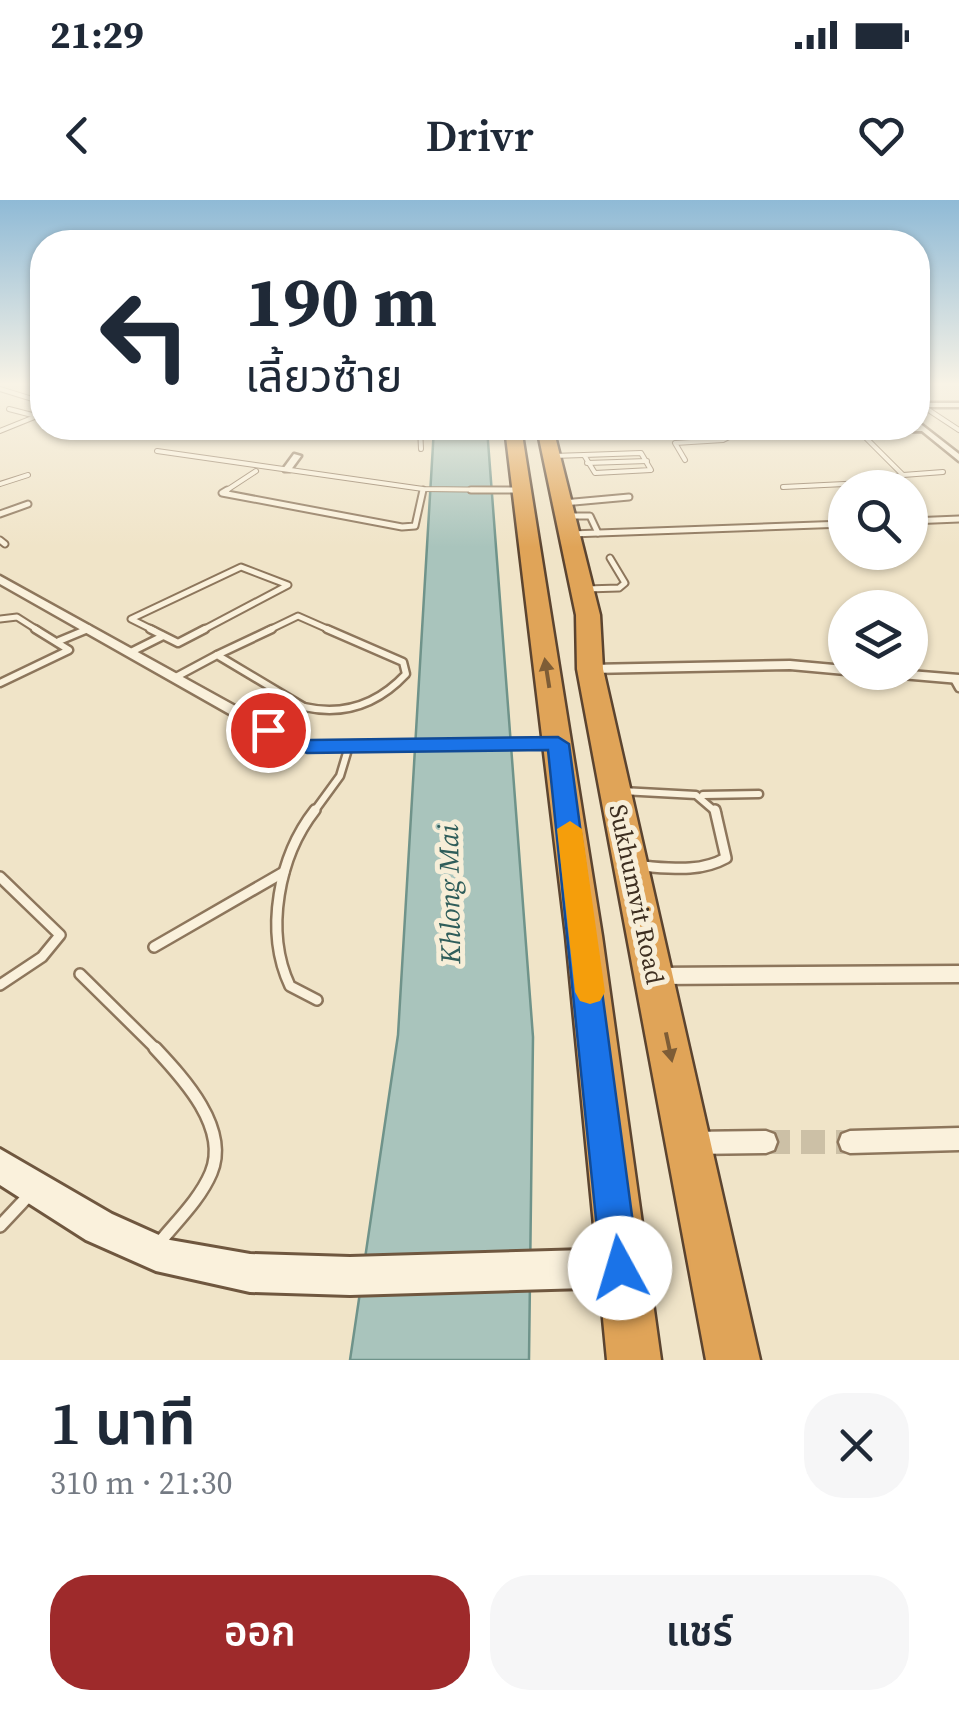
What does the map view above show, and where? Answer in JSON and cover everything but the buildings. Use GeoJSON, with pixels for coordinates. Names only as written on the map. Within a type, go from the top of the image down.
{"type":"FeatureCollection","features":[{"type":"Feature","properties":{"kind":"highway","name":"Sukhumvit Road"},"geometry":{"type":"LineString","coordinates":[[531,440],[509,490],[530,538],[634,1360]]}},
{"type":"Feature","properties":{"kind":"highway","name":"Sukhumvit Road"},"geometry":{"type":"LineString","coordinates":[[542,440],[552,456],[574,525],[588,615],[590,669],[733,1360]]}},
{"type":"Feature","properties":{"kind":"highway"},"geometry":{"type":"LineString","coordinates":[[530,538],[574,525]]}},
{"type":"Feature","properties":{"kind":"street"},"geometry":{"type":"LineString","coordinates":[[934,438],[959,458]]}},
{"type":"Feature","properties":{"kind":"street"},"geometry":{"type":"LineString","coordinates":[[287,469],[297,456]]}},
{"type":"Feature","properties":{"kind":"street"},"geometry":{"type":"LineString","coordinates":[[0,579],[268,730],[307,746],[388,745]]}},
{"type":"Feature","properties":{"kind":"street"},"geometry":{"type":"LineString","coordinates":[[590,669],[790,665],[828,668]]}},
{"type":"Feature","properties":{"kind":"street"},"geometry":{"type":"LineString","coordinates":[[928,678],[957,682]]}},
{"type":"Feature","properties":{"kind":"street"},"geometry":{"type":"LineString","coordinates":[[654,976],[959,974]]}},
{"type":"Feature","properties":{"kind":"street"},"geometry":{"type":"LineString","coordinates":[[689,1143],[766,1142]]}},
{"type":"Feature","properties":{"kind":"street"},"geometry":{"type":"LineString","coordinates":[[850,1142],[957,1143]]}},
{"type":"Feature","properties":{"kind":"street"},"geometry":{"type":"LineString","coordinates":[[0,1166],[99,1227],[153,1250],[250,1273],[350,1276],[620,1268]]}},
{"type":"Feature","properties":{"kind":"lane"},"geometry":{"type":"LineString","coordinates":[[421,440],[421,449]]}},
{"type":"Feature","properties":{"kind":"lane"},"geometry":{"type":"LineString","coordinates":[[685,460],[675,443],[723,440]]}},
{"type":"Feature","properties":{"kind":"lane"},"geometry":{"type":"LineString","coordinates":[[868,440],[899,470]]}},
{"type":"Feature","properties":{"kind":"lane"},"geometry":{"type":"LineString","coordinates":[[157,450],[425,489],[509,490]]}},
{"type":"Feature","properties":{"kind":"lane"},"geometry":{"type":"LineString","coordinates":[[552,456],[582,454],[641,453],[651,470],[591,472],[582,454]]}},
{"type":"Feature","properties":{"kind":"lane"},"geometry":{"type":"LineString","coordinates":[[587,464],[648,461]]}},
{"type":"Feature","properties":{"kind":"lane"},"geometry":{"type":"LineString","coordinates":[[256,471],[222,493],[262,505],[293,506],[386,528],[415,526],[425,489]]}},
{"type":"Feature","properties":{"kind":"lane"},"geometry":{"type":"LineString","coordinates":[[928,473],[944,472]]}},
{"type":"Feature","properties":{"kind":"lane"},"geometry":{"type":"LineString","coordinates":[[0,479],[28,475]]}},
{"type":"Feature","properties":{"kind":"lane"},"geometry":{"type":"LineString","coordinates":[[783,486],[828,484]]}},
{"type":"Feature","properties":{"kind":"lane"},"geometry":{"type":"LineString","coordinates":[[574,525],[628,498]]}},
{"type":"Feature","properties":{"kind":"lane"},"geometry":{"type":"LineString","coordinates":[[0,514],[28,504]]}},
{"type":"Feature","properties":{"kind":"lane"},"geometry":{"type":"LineString","coordinates":[[928,520],[959,519]]}},
{"type":"Feature","properties":{"kind":"lane"},"geometry":{"type":"LineString","coordinates":[[574,525],[828,524]]}},
{"type":"Feature","properties":{"kind":"lane"},"geometry":{"type":"LineString","coordinates":[[582,590],[620,588],[625,583],[610,558]]}},
{"type":"Feature","properties":{"kind":"lane"},"geometry":{"type":"LineString","coordinates":[[131,652],[164,636],[182,642],[288,585],[236,568],[132,616],[164,636]]}},
{"type":"Feature","properties":{"kind":"lane"},"geometry":{"type":"LineString","coordinates":[[0,619],[17,616],[59,640],[68,652],[0,683]]}},
{"type":"Feature","properties":{"kind":"lane"},"geometry":{"type":"LineString","coordinates":[[176,676],[298,616],[403,662],[406,674],[399,683],[344,713],[304,707],[217,656]]}},
{"type":"Feature","properties":{"kind":"lane"},"geometry":{"type":"LineString","coordinates":[[59,640],[89,628]]}},
{"type":"Feature","properties":{"kind":"lane"},"geometry":{"type":"LineString","coordinates":[[268,730],[304,707]]}},
{"type":"Feature","properties":{"kind":"lane"},"geometry":{"type":"LineString","coordinates":[[388,745],[558,744]]}},
{"type":"Feature","properties":{"kind":"lane"},"geometry":{"type":"LineString","coordinates":[[317,1000],[303,998],[287,984],[280,947],[286,854],[328,794],[349,746]]}},
{"type":"Feature","properties":{"kind":"lane"},"geometry":{"type":"LineString","coordinates":[[616,791],[758,794]]}},
{"type":"Feature","properties":{"kind":"lane"},"geometry":{"type":"LineString","coordinates":[[630,866],[688,869],[712,866],[726,858],[716,805],[701,795]]}},
{"type":"Feature","properties":{"kind":"lane"},"geometry":{"type":"LineString","coordinates":[[154,947],[284,872]]}},
{"type":"Feature","properties":{"kind":"lane"},"geometry":{"type":"LineString","coordinates":[[0,877],[60,935],[42,957],[0,985]]}},
{"type":"Feature","properties":{"kind":"lane"},"geometry":{"type":"LineString","coordinates":[[80,974],[190,1088],[211,1120],[215,1160],[204,1184],[153,1250]]}},
{"type":"Feature","properties":{"kind":"lane"},"geometry":{"type":"LineString","coordinates":[[0,1226],[36,1188]]}},
{"type":"Feature","properties":{"kind":"water","name":"Khlong Mai"},"geometry":{"type":"Polygon","coordinates":[[[433,440],[488,440],[533,1037],[529,1360],[350,1360],[398,1035],[433,440]]]}},
{"type":"Feature","properties":{"kind":"tunnel"},"geometry":{"type":"LineString","coordinates":[[766,1142],[850,1142]]}},
{"type":"Feature","properties":{"kind":"slow traffic"},"geometry":{"type":"LineString","coordinates":[[570,829],[590,992]]}},
{"type":"Feature","properties":{"kind":"route"},"geometry":{"type":"LineString","coordinates":[[268,730],[307,746],[558,744],[584,936],[620,1268]]}}]}
